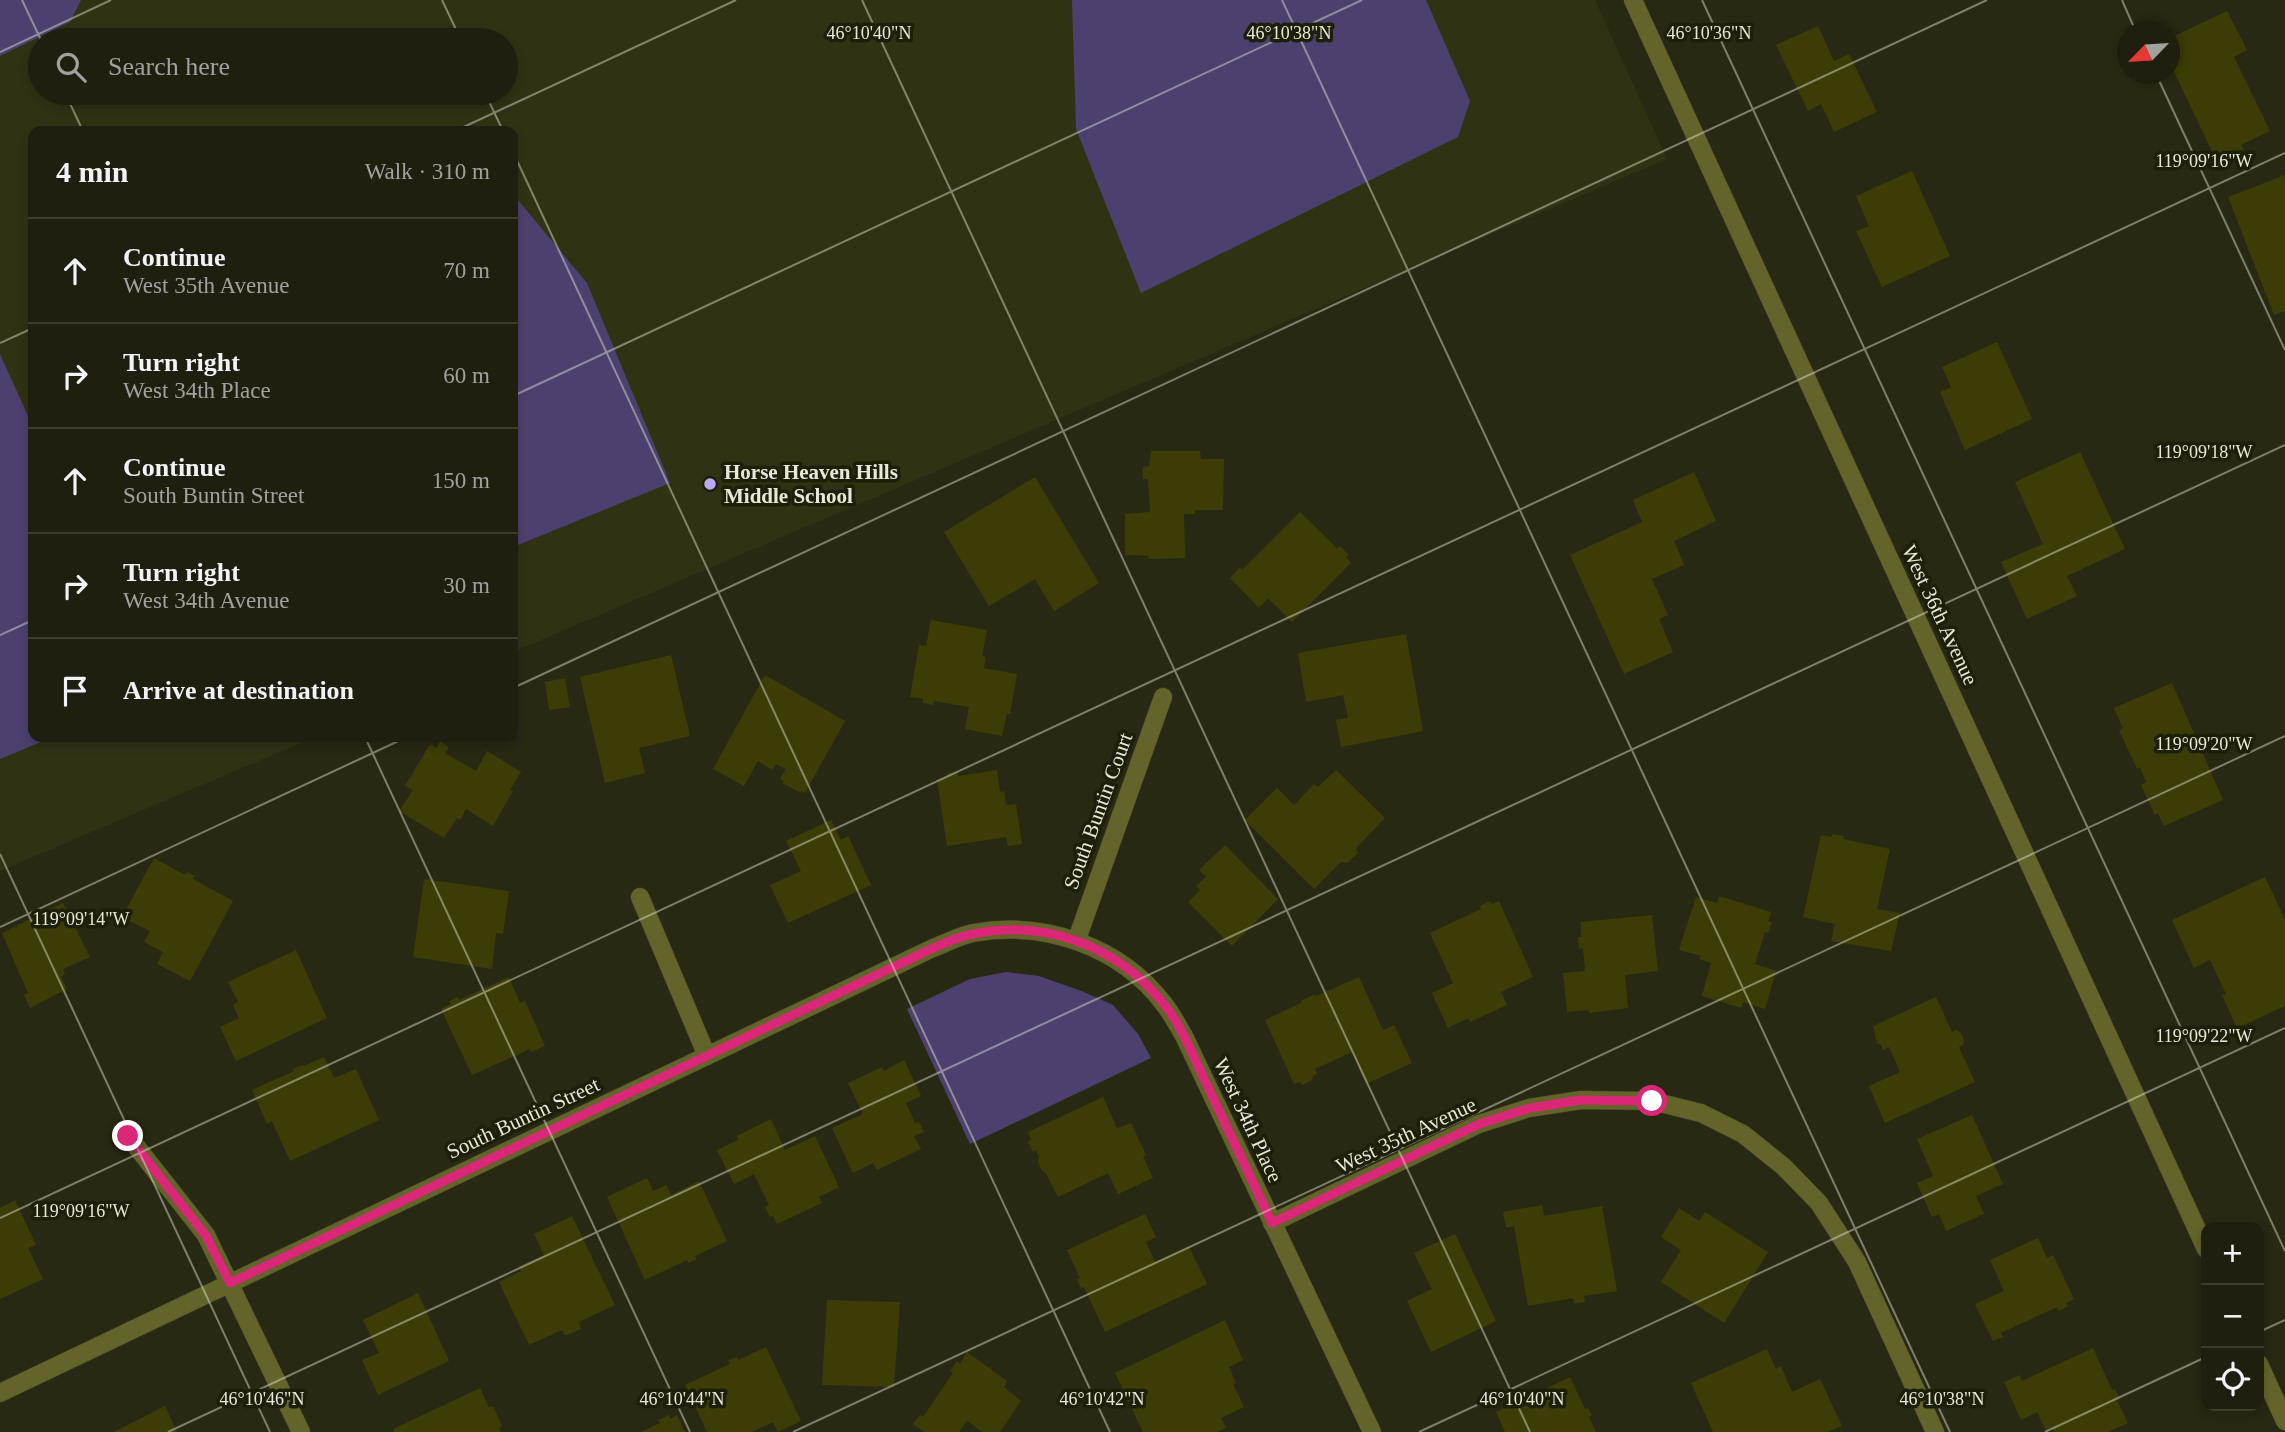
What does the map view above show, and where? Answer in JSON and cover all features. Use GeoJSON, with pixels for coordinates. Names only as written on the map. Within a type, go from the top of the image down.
{"type":"FeatureCollection","features":[{"type":"Feature","properties":{"kind":"street","name":"West 36th Avenue"},"geometry":{"type":"LineString","coordinates":[[1633,0],[2201,1238]]}},
{"type":"Feature","properties":{"kind":"street","name":"South Buntin Court"},"geometry":{"type":"LineString","coordinates":[[1077,939],[1163,697]]}},
{"type":"Feature","properties":{"kind":"street"},"geometry":{"type":"LineString","coordinates":[[640,897],[707,1056]]}},
{"type":"Feature","properties":{"kind":"street","name":"South Buntin Street"},"geometry":{"type":"LineString","coordinates":[[0,1393],[933,948],[971,934],[1006,929],[1036,931],[1077,939]]}},
{"type":"Feature","properties":{"kind":"street","name":"West 34th Place"},"geometry":{"type":"LineString","coordinates":[[1077,939],[1126,965],[1164,1004],[1184,1036],[1372,1432]]}},
{"type":"Feature","properties":{"kind":"street","name":"West 35th Avenue"},"geometry":{"type":"LineString","coordinates":[[1272,1223],[1479,1124],[1530,1108],[1581,1100],[1652,1101],[1701,1113],[1743,1134],[1784,1167],[1819,1203],[1857,1262],[1935,1432]]}},
{"type":"Feature","properties":{"kind":"street"},"geometry":{"type":"LineString","coordinates":[[128,1136],[206,1236],[302,1432]]}},
{"type":"Feature","properties":{"kind":"street"},"geometry":{"type":"LineString","coordinates":[[2264,1375],[2285,1421]]}},
{"type":"Feature","properties":{"kind":"shaded area","name":"Horse Heaven Hills Middle School"},"geometry":{"type":"Polygon","coordinates":[[[0,0],[1595,0],[1667,159],[518,650],[518,126],[28,126],[28,742],[303,742],[0,871],[0,0]]]}},
{"type":"Feature","properties":{"kind":"shaded area"},"geometry":{"type":"Polygon","coordinates":[[[0,0],[81,0],[70,22],[58,28],[28,28],[28,42],[0,56],[0,0]]]}},
{"type":"Feature","properties":{"kind":"shaded area"},"geometry":{"type":"Polygon","coordinates":[[[1072,0],[1426,0],[1470,101],[1458,137],[1141,293],[1076,129],[1072,0]]]}},
{"type":"Feature","properties":{"kind":"shaded area"},"geometry":{"type":"Polygon","coordinates":[[[518,200],[587,283],[670,483],[518,545],[518,200]]]}},
{"type":"Feature","properties":{"kind":"shaded area"},"geometry":{"type":"Polygon","coordinates":[[[0,354],[28,416],[28,742],[41,742],[0,759],[0,354]]]}},
{"type":"Feature","properties":{"kind":"shaded area"},"geometry":{"type":"Polygon","coordinates":[[[1006,972],[1039,976],[1113,1005],[1138,1034],[1151,1058],[970,1144],[907,1009],[970,979],[1006,972]]]}},
{"type":"Feature","properties":{"kind":"building"},"geometry":{"type":"Polygon","coordinates":[[[2227,11],[2247,50],[2234,57],[2270,131],[2241,145],[2244,149],[2217,162],[2180,84],[2180,33],[2227,11]]]}},
{"type":"Feature","properties":{"kind":"building"},"geometry":{"type":"Polygon","coordinates":[[[1818,26],[1834,61],[1849,54],[1877,112],[1834,132],[1821,104],[1808,111],[1776,45],[1818,26]]]}},
{"type":"Feature","properties":{"kind":"building"},"geometry":{"type":"Polygon","coordinates":[[[1912,171],[1950,256],[1882,287],[1856,231],[1869,226],[1856,196],[1912,171]]]}},
{"type":"Feature","properties":{"kind":"building"},"geometry":{"type":"Polygon","coordinates":[[[2285,175],[2285,311],[2274,315],[2228,197],[2285,175]]]}},
{"type":"Feature","properties":{"kind":"building"},"geometry":{"type":"Polygon","coordinates":[[[1997,342],[2032,419],[1965,450],[1940,392],[1951,387],[1942,367],[1997,342]]]}},
{"type":"Feature","properties":{"kind":"building"},"geometry":{"type":"Polygon","coordinates":[[[1151,451],[1200,451],[1201,459],[1224,459],[1223,510],[1195,510],[1195,514],[1184,514],[1185,558],[1149,559],[1148,556],[1125,555],[1125,514],[1150,512],[1148,479],[1143,479],[1143,467],[1149,466],[1151,451]]]}},
{"type":"Feature","properties":{"kind":"building"},"geometry":{"type":"Polygon","coordinates":[[[2080,452],[2125,549],[2067,576],[2077,596],[2027,619],[2001,562],[2043,544],[2015,482],[2080,452]]]}},
{"type":"Feature","properties":{"kind":"building"},"geometry":{"type":"Polygon","coordinates":[[[1694,472],[1716,521],[1674,541],[1684,565],[1652,579],[1668,615],[1659,619],[1673,652],[1624,674],[1570,555],[1642,522],[1633,500],[1694,472]]]}},
{"type":"Feature","properties":{"kind":"building"},"geometry":{"type":"Polygon","coordinates":[[[1035,477],[1099,583],[1054,611],[1035,579],[989,606],[944,532],[1035,477]]]}},
{"type":"Feature","properties":{"kind":"building"},"geometry":{"type":"Polygon","coordinates":[[[1300,512],[1337,548],[1340,546],[1349,555],[1346,557],[1351,563],[1292,622],[1268,598],[1259,608],[1230,578],[1240,567],[1242,570],[1300,512]]]}},
{"type":"Feature","properties":{"kind":"building"},"geometry":{"type":"Polygon","coordinates":[[[931,620],[987,630],[982,656],[986,657],[984,668],[1017,674],[1010,714],[1007,713],[1002,736],[965,729],[969,707],[934,701],[933,705],[923,703],[923,699],[910,697],[919,645],[926,646],[931,620]]]}},
{"type":"Feature","properties":{"kind":"building"},"geometry":{"type":"Polygon","coordinates":[[[1406,634],[1423,731],[1341,747],[1336,720],[1348,718],[1343,695],[1306,702],[1298,653],[1406,634]]]}},
{"type":"Feature","properties":{"kind":"building"},"geometry":{"type":"Polygon","coordinates":[[[671,655],[690,736],[639,748],[645,773],[605,783],[580,677],[671,655]]]}},
{"type":"Feature","properties":{"kind":"building"},"geometry":{"type":"Polygon","coordinates":[[[765,675],[845,721],[805,793],[782,783],[784,781],[780,779],[786,769],[776,764],[772,770],[758,761],[744,786],[713,769],[765,675]]]}},
{"type":"Feature","properties":{"kind":"building"},"geometry":{"type":"Polygon","coordinates":[[[565,678],[570,707],[549,710],[545,682],[565,678]]]}},
{"type":"Feature","properties":{"kind":"building"},"geometry":{"type":"Polygon","coordinates":[[[2172,683],[2223,800],[2164,826],[2158,813],[2155,815],[2141,785],[2146,782],[2119,730],[2123,728],[2114,708],[2172,683]]]}},
{"type":"Feature","properties":{"kind":"building"},"geometry":{"type":"Polygon","coordinates":[[[442,742],[449,747],[445,753],[476,771],[487,751],[521,772],[493,826],[466,809],[444,838],[399,811],[413,790],[405,786],[430,744],[436,748],[442,742]]]}},
{"type":"Feature","properties":{"kind":"building"},"geometry":{"type":"Polygon","coordinates":[[[997,770],[1000,792],[1004,791],[1006,805],[1016,804],[1022,844],[1008,846],[1006,837],[947,846],[937,779],[948,777],[947,773],[958,772],[958,776],[997,770]]]}},
{"type":"Feature","properties":{"kind":"building"},"geometry":{"type":"Polygon","coordinates":[[[1336,770],[1385,818],[1356,848],[1358,853],[1347,863],[1341,862],[1314,889],[1245,820],[1277,788],[1294,805],[1314,784],[1318,787],[1336,770]]]}},
{"type":"Feature","properties":{"kind":"building"},"geometry":{"type":"Polygon","coordinates":[[[831,820],[841,840],[848,836],[871,885],[788,923],[770,885],[801,871],[786,841],[831,820]]]}},
{"type":"Feature","properties":{"kind":"building"},"geometry":{"type":"Polygon","coordinates":[[[1832,834],[1890,849],[1877,909],[1900,913],[1891,951],[1831,941],[1835,924],[1803,917],[1821,835],[1832,837],[1832,834]]]}},
{"type":"Feature","properties":{"kind":"building"},"geometry":{"type":"Polygon","coordinates":[[[1225,845],[1278,899],[1232,946],[1188,902],[1200,890],[1196,886],[1206,877],[1199,870],[1225,845]]]}},
{"type":"Feature","properties":{"kind":"building"},"geometry":{"type":"Polygon","coordinates":[[[154,858],[185,875],[187,872],[195,876],[193,879],[233,901],[190,981],[157,964],[163,952],[144,942],[150,931],[122,917],[154,858]]]}},
{"type":"Feature","properties":{"kind":"building"},"geometry":{"type":"Polygon","coordinates":[[[2265,877],[2285,920],[2285,1006],[2237,1028],[2222,995],[2226,994],[2210,960],[2194,968],[2172,920],[2265,877]]]}},
{"type":"Feature","properties":{"kind":"building"},"geometry":{"type":"Polygon","coordinates":[[[424,879],[509,891],[503,934],[496,933],[492,969],[413,957],[424,879]]]}},
{"type":"Feature","properties":{"kind":"building"},"geometry":{"type":"Polygon","coordinates":[[[1719,896],[1771,912],[1768,921],[1772,922],[1768,933],[1765,932],[1755,964],[1776,971],[1765,1009],[1743,1002],[1741,1008],[1702,996],[1711,963],[1699,959],[1701,956],[1679,950],[1696,897],[1717,903],[1719,896]]]}},
{"type":"Feature","properties":{"kind":"building"},"geometry":{"type":"Polygon","coordinates":[[[1490,901],[1492,904],[1499,901],[1533,977],[1501,992],[1507,1005],[1470,1022],[1469,1018],[1448,1028],[1432,993],[1453,983],[1430,933],[1481,909],[1480,906],[1490,901]]]}},
{"type":"Feature","properties":{"kind":"building"},"geometry":{"type":"Polygon","coordinates":[[[63,903],[77,924],[74,925],[90,957],[63,969],[65,974],[61,976],[67,989],[30,1008],[24,995],[28,993],[2,933],[63,903]]]}},
{"type":"Feature","properties":{"kind":"building"},"geometry":{"type":"Polygon","coordinates":[[[1652,915],[1658,971],[1625,975],[1628,1008],[1589,1013],[1589,1010],[1567,1012],[1563,973],[1585,971],[1583,948],[1579,949],[1578,937],[1581,937],[1581,922],[1652,915]]]}},
{"type":"Feature","properties":{"kind":"building"},"geometry":{"type":"Polygon","coordinates":[[[296,950],[327,1018],[236,1061],[220,1027],[239,1018],[233,1005],[238,1002],[228,982],[296,950]]]}},
{"type":"Feature","properties":{"kind":"building"},"geometry":{"type":"Polygon","coordinates":[[[509,977],[520,1003],[525,1001],[545,1046],[531,1052],[530,1049],[472,1075],[441,1009],[451,1004],[449,1001],[458,997],[459,1000],[509,977]]]}},
{"type":"Feature","properties":{"kind":"building"},"geometry":{"type":"Polygon","coordinates":[[[1359,977],[1383,1030],[1394,1025],[1412,1063],[1366,1084],[1352,1052],[1315,1069],[1317,1074],[1312,1080],[1302,1085],[1300,1082],[1294,1084],[1265,1020],[1301,1003],[1302,1000],[1359,977]]]}},
{"type":"Feature","properties":{"kind":"building"},"geometry":{"type":"Polygon","coordinates":[[[1936,997],[1952,1032],[1956,1030],[1961,1033],[1964,1040],[1959,1047],[1975,1082],[1885,1123],[1869,1086],[1900,1072],[1889,1047],[1883,1050],[1877,1043],[1873,1026],[1936,997]]]}},
{"type":"Feature","properties":{"kind":"building"},"geometry":{"type":"Polygon","coordinates":[[[324,1057],[334,1078],[356,1069],[379,1120],[290,1161],[272,1121],[267,1124],[252,1090],[324,1057]]]}},
{"type":"Feature","properties":{"kind":"building"},"geometry":{"type":"Polygon","coordinates":[[[904,1060],[921,1096],[906,1103],[915,1123],[919,1122],[924,1132],[914,1136],[921,1149],[877,1170],[873,1163],[853,1173],[832,1128],[863,1114],[848,1083],[882,1067],[884,1071],[904,1060]]]}},
{"type":"Feature","properties":{"kind":"building"},"geometry":{"type":"Polygon","coordinates":[[[1103,1097],[1117,1128],[1131,1123],[1153,1178],[1118,1194],[1108,1173],[1058,1197],[1046,1173],[1042,1171],[1036,1150],[1033,1152],[1028,1141],[1031,1140],[1028,1132],[1103,1097]]]}},
{"type":"Feature","properties":{"kind":"building"},"geometry":{"type":"Polygon","coordinates":[[[1972,1115],[2003,1184],[1976,1196],[1984,1214],[1946,1231],[1939,1214],[1932,1217],[1917,1183],[1933,1176],[1917,1139],[1972,1115]]]}},
{"type":"Feature","properties":{"kind":"building"},"geometry":{"type":"Polygon","coordinates":[[[771,1119],[785,1150],[815,1136],[839,1187],[819,1197],[822,1203],[777,1224],[765,1207],[769,1205],[754,1174],[734,1184],[717,1150],[738,1140],[737,1136],[771,1119]]]}},
{"type":"Feature","properties":{"kind":"building"},"geometry":{"type":"Polygon","coordinates":[[[647,1178],[653,1191],[666,1185],[671,1195],[699,1181],[727,1241],[695,1256],[697,1259],[688,1263],[687,1260],[645,1280],[607,1197],[647,1178]]]}},
{"type":"Feature","properties":{"kind":"building"},"geometry":{"type":"Polygon","coordinates":[[[15,1200],[36,1245],[28,1248],[43,1279],[0,1299],[0,1208],[15,1200]]]}},
{"type":"Feature","properties":{"kind":"building"},"geometry":{"type":"Polygon","coordinates":[[[1542,1205],[1544,1216],[1602,1206],[1617,1291],[1584,1296],[1585,1302],[1574,1304],[1573,1298],[1528,1306],[1514,1226],[1506,1228],[1503,1212],[1542,1205]]]}},
{"type":"Feature","properties":{"kind":"building"},"geometry":{"type":"Polygon","coordinates":[[[1679,1208],[1699,1221],[1705,1212],[1768,1252],[1724,1323],[1661,1282],[1681,1250],[1661,1237],[1679,1208]]]}},
{"type":"Feature","properties":{"kind":"building"},"geometry":{"type":"Polygon","coordinates":[[[1145,1214],[1156,1237],[1146,1242],[1155,1262],[1189,1247],[1207,1284],[1105,1332],[1084,1287],[1081,1288],[1077,1280],[1080,1278],[1067,1250],[1145,1214]]]}},
{"type":"Feature","properties":{"kind":"building"},"geometry":{"type":"Polygon","coordinates":[[[572,1216],[615,1305],[579,1322],[581,1329],[567,1335],[562,1330],[529,1345],[499,1282],[521,1271],[519,1266],[544,1255],[534,1234],[572,1216]]]}},
{"type":"Feature","properties":{"kind":"building"},"geometry":{"type":"Polygon","coordinates":[[[1455,1234],[1496,1321],[1431,1352],[1407,1301],[1432,1289],[1414,1253],[1455,1234]]]}},
{"type":"Feature","properties":{"kind":"building"},"geometry":{"type":"Polygon","coordinates":[[[2038,1238],[2047,1258],[2053,1255],[2074,1299],[2059,1311],[2057,1307],[2001,1333],[2003,1337],[1993,1341],[1975,1304],[2004,1291],[1990,1260],[2038,1238]]]}},
{"type":"Feature","properties":{"kind":"building"},"geometry":{"type":"Polygon","coordinates":[[[418,1293],[449,1361],[378,1395],[362,1360],[379,1353],[363,1320],[418,1293]]]}},
{"type":"Feature","properties":{"kind":"building"},"geometry":{"type":"Polygon","coordinates":[[[827,1300],[900,1302],[894,1387],[822,1385],[827,1300]]]}},
{"type":"Feature","properties":{"kind":"building"},"geometry":{"type":"Polygon","coordinates":[[[1225,1320],[1243,1360],[1229,1367],[1236,1383],[1233,1384],[1244,1407],[1221,1418],[1226,1428],[1217,1432],[1143,1432],[1115,1373],[1225,1320]]]}},
{"type":"Feature","properties":{"kind":"building"},"geometry":{"type":"Polygon","coordinates":[[[766,1347],[801,1421],[778,1432],[773,1422],[752,1432],[707,1432],[685,1385],[730,1364],[728,1360],[737,1357],[738,1360],[766,1347]]]}},
{"type":"Feature","properties":{"kind":"building"},"geometry":{"type":"Polygon","coordinates":[[[2093,1348],[2112,1390],[2115,1389],[2120,1399],[2117,1400],[2128,1423],[2108,1432],[2054,1432],[2052,1428],[2046,1431],[2037,1412],[2021,1420],[2004,1382],[2020,1375],[2022,1381],[2093,1348]]]}},
{"type":"Feature","properties":{"kind":"building"},"geometry":{"type":"Polygon","coordinates":[[[1767,1349],[1776,1369],[1781,1366],[1792,1392],[1820,1379],[1842,1426],[1828,1432],[1713,1432],[1691,1383],[1767,1349]]]}},
{"type":"Feature","properties":{"kind":"building"},"geometry":{"type":"Polygon","coordinates":[[[967,1352],[1007,1381],[1004,1387],[1021,1401],[1000,1432],[982,1432],[967,1421],[959,1432],[924,1432],[913,1424],[920,1415],[923,1417],[953,1373],[950,1371],[957,1361],[960,1364],[967,1352]]]}},
{"type":"Feature","properties":{"kind":"building"},"geometry":{"type":"Polygon","coordinates":[[[1570,1377],[1585,1409],[1588,1408],[1592,1415],[1589,1417],[1596,1432],[1505,1432],[1496,1412],[1570,1377]]]}},
{"type":"Feature","properties":{"kind":"building"},"geometry":{"type":"Polygon","coordinates":[[[480,1388],[489,1408],[493,1406],[502,1426],[499,1428],[501,1432],[394,1432],[393,1429],[480,1388]]]}},
{"type":"Feature","properties":{"kind":"building"},"geometry":{"type":"Polygon","coordinates":[[[165,1406],[177,1432],[114,1432],[165,1406]]]}},
{"type":"Feature","properties":{"kind":"building"},"geometry":{"type":"Polygon","coordinates":[[[669,1415],[670,1419],[677,1415],[685,1432],[641,1432],[660,1423],[658,1420],[669,1415]]]}},
{"type":"Feature","properties":{"kind":"place","name":"Horse Heaven Hills Middle School"},"geometry":{"type":"Point","coordinates":[710,484]}},
{"type":"Feature","properties":{"kind":"route"},"geometry":{"type":"LineString","coordinates":[[128,1136],[206,1236],[230,1283],[933,948],[971,934],[1006,929],[1036,931],[1077,939],[1126,965],[1164,1004],[1184,1036],[1272,1223],[1479,1124],[1530,1108],[1581,1100],[1652,1101]]}}]}
